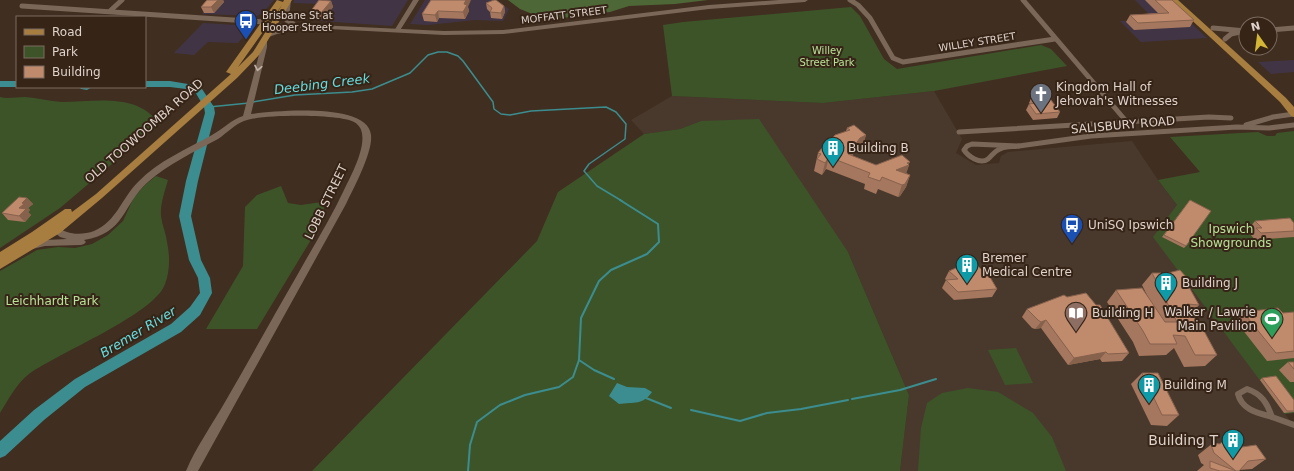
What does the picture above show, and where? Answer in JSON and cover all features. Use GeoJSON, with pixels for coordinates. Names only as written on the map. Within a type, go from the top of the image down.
{"type":"FeatureCollection","features":[{"type":"Feature","properties":{"kind":"main road","name":"OLD TOOWOOMBA ROAD"},"geometry":{"type":"LineString","coordinates":[[231,76],[264,22],[282,0]]}},
{"type":"Feature","properties":{"kind":"main road","name":"OLD TOOWOOMBA ROAD"},"geometry":{"type":"LineString","coordinates":[[0,265],[32,246],[92,193],[161,137],[250,61],[288,0]]}},
{"type":"Feature","properties":{"kind":"main road"},"geometry":{"type":"LineString","coordinates":[[288,0],[289,5],[286,18],[288,22],[293,23]]}},
{"type":"Feature","properties":{"kind":"main road","name":"MOFFATT STREET"},"geometry":{"type":"LineString","coordinates":[[332,27],[444,33],[503,32],[709,7],[805,0]]}},
{"type":"Feature","properties":{"kind":"main road"},"geometry":{"type":"LineString","coordinates":[[1174,0],[1283,100],[1294,114],[1294,120]]}},
{"type":"Feature","properties":{"kind":"main road"},"geometry":{"type":"LineString","coordinates":[[1182,0],[1294,103]]}},
{"type":"Feature","properties":{"kind":"main road"},"geometry":{"type":"LineString","coordinates":[[264,22],[332,27]]}},
{"type":"Feature","properties":{"kind":"main road"},"geometry":{"type":"LineString","coordinates":[[274,23],[293,23],[332,27]]}},
{"type":"Feature","properties":{"kind":"main road"},"geometry":{"type":"LineString","coordinates":[[248,114],[265,38],[286,30],[332,27]]}},
{"type":"Feature","properties":{"kind":"main road","name":"LOBB STREET"},"geometry":{"type":"LineString","coordinates":[[53,228],[68,237],[89,235],[109,226],[122,212],[137,188],[155,173],[248,114],[259,116],[343,116],[354,119],[362,124],[366,130],[367,138],[355,175],[342,204],[192,471]]}},
{"type":"Feature","properties":{"kind":"main road"},"geometry":{"type":"LineString","coordinates":[[32,246],[45,243],[78,243],[95,239],[113,228],[122,212]]}},
{"type":"Feature","properties":{"kind":"main road","name":"OLD TOOWOOMBA ROAD"},"geometry":{"type":"LineString","coordinates":[[0,257],[53,228]]}},
{"type":"Feature","properties":{"kind":"street"},"geometry":{"type":"LineString","coordinates":[[110,11],[122,0]]}},
{"type":"Feature","properties":{"kind":"street"},"geometry":{"type":"LineString","coordinates":[[397,31],[416,0]]}},
{"type":"Feature","properties":{"kind":"street","name":"WILLEY STREET"},"geometry":{"type":"LineString","coordinates":[[850,0],[861,7],[869,16],[893,58],[903,62],[1055,39]]}},
{"type":"Feature","properties":{"kind":"street"},"geometry":{"type":"LineString","coordinates":[[1023,0],[1126,121]]}},
{"type":"Feature","properties":{"kind":"street"},"geometry":{"type":"LineString","coordinates":[[22,6],[264,22]]}},
{"type":"Feature","properties":{"kind":"street"},"geometry":{"type":"LineString","coordinates":[[1213,28],[1238,30]]}},
{"type":"Feature","properties":{"kind":"street"},"geometry":{"type":"LineString","coordinates":[[1278,29],[1294,28]]}},
{"type":"Feature","properties":{"kind":"street"},"geometry":{"type":"LineString","coordinates":[[1225,39],[1232,34],[1238,33]]}},
{"type":"Feature","properties":{"kind":"street","name":"SALISBURY ROAD"},"geometry":{"type":"LineString","coordinates":[[1237,127],[1270,118],[1294,114]]}},
{"type":"Feature","properties":{"kind":"street","name":"SALISBURY ROAD"},"geometry":{"type":"LineString","coordinates":[[959,132],[1209,116],[1231,118]]}},
{"type":"Feature","properties":{"kind":"street"},"geometry":{"type":"LineString","coordinates":[[1270,118],[1274,127]]}},
{"type":"Feature","properties":{"kind":"street","name":"SALISBURY ROAD"},"geometry":{"type":"LineString","coordinates":[[979,144],[967,146],[964,150],[967,155],[973,159],[982,161],[987,160],[999,149],[1091,136],[1294,125]]}},
{"type":"Feature","properties":{"kind":"street"},"geometry":{"type":"LineString","coordinates":[[979,144],[1020,146]]}},
{"type":"Feature","properties":{"kind":"street"},"geometry":{"type":"LineString","coordinates":[[979,144],[989,150],[991,155]]}},
{"type":"Feature","properties":{"kind":"street"},"geometry":{"type":"LineString","coordinates":[[1272,417],[1262,396],[1247,389],[1240,391],[1238,394],[1240,400],[1246,407],[1272,417],[1294,425]]}},
{"type":"Feature","properties":{"kind":"shaded area"},"geometry":{"type":"Polygon","coordinates":[[[215,0],[274,0],[263,13],[257,16],[202,14],[215,0]]]}},
{"type":"Feature","properties":{"kind":"shaded area"},"geometry":{"type":"Polygon","coordinates":[[[294,0],[408,0],[392,26],[307,20],[320,4],[293,3],[294,0]]]}},
{"type":"Feature","properties":{"kind":"shaded area"},"geometry":{"type":"Polygon","coordinates":[[[425,0],[496,0],[509,9],[503,21],[475,20],[428,25],[410,24],[425,0]]]}},
{"type":"Feature","properties":{"kind":"shaded area"},"geometry":{"type":"Polygon","coordinates":[[[1135,0],[1166,0],[1207,38],[1141,42],[1120,21],[1154,19],[1135,0]]]}},
{"type":"Feature","properties":{"kind":"shaded area"},"geometry":{"type":"Polygon","coordinates":[[[203,23],[252,26],[238,43],[208,42],[194,55],[174,53],[203,23]]]}},
{"type":"Feature","properties":{"kind":"shaded area"},"geometry":{"type":"Polygon","coordinates":[[[1294,60],[1294,72],[1271,74],[1258,62],[1294,60]]]}},
{"type":"Feature","properties":{"kind":"shaded area"},"geometry":{"type":"Polygon","coordinates":[[[934,91],[962,139],[956,153],[976,165],[999,163],[1001,156],[1008,152],[1132,141],[1177,205],[1260,380],[1294,426],[1294,471],[900,471],[909,395],[848,252],[701,121],[680,129],[644,134],[631,120],[672,96],[823,103],[934,91]]]}},
{"type":"Feature","properties":{"kind":"green space"},"geometry":{"type":"Polygon","coordinates":[[[508,0],[708,0],[675,4],[629,6],[610,12],[547,20],[520,9],[508,0]]]}},
{"type":"Feature","properties":{"kind":"green space","name":"Willey Street Park"},"geometry":{"type":"Polygon","coordinates":[[[851,7],[860,16],[884,59],[897,69],[1041,45],[1051,49],[1067,66],[934,91],[823,103],[672,96],[663,25],[851,7]]]}},
{"type":"Feature","properties":{"kind":"green space"},"geometry":{"type":"Polygon","coordinates":[[[0,97],[25,97],[62,102],[115,101],[128,103],[139,107],[150,114],[159,124],[60,208],[0,248],[0,97]]]}},
{"type":"Feature","properties":{"kind":"green space"},"geometry":{"type":"Polygon","coordinates":[[[759,119],[848,252],[909,395],[900,471],[312,471],[537,241],[558,192],[644,134],[680,129],[701,121],[759,119]]]}},
{"type":"Feature","properties":{"kind":"green space","name":"Ipswich Showgrounds"},"geometry":{"type":"Polygon","coordinates":[[[1294,131],[1294,413],[1285,414],[1153,237],[1177,205],[1158,180],[1200,172],[1170,137],[1258,132],[1267,136],[1275,136],[1277,133],[1294,131]]]}},
{"type":"Feature","properties":{"kind":"green space","name":"Leichhardt Park"},"geometry":{"type":"Polygon","coordinates":[[[156,176],[168,180],[161,207],[169,258],[169,269],[165,284],[157,296],[144,308],[29,374],[17,387],[0,413],[0,271],[37,250],[58,247],[75,248],[92,244],[108,235],[123,221],[134,197],[156,176]]]}},
{"type":"Feature","properties":{"kind":"green space"},"geometry":{"type":"Polygon","coordinates":[[[281,186],[288,203],[301,205],[322,202],[326,215],[257,329],[206,329],[243,266],[245,207],[257,195],[281,186]]]}},
{"type":"Feature","properties":{"kind":"green space"},"geometry":{"type":"Polygon","coordinates":[[[1016,348],[1033,383],[1005,385],[988,350],[1016,348]]]}},
{"type":"Feature","properties":{"kind":"green space"},"geometry":{"type":"Polygon","coordinates":[[[968,388],[998,392],[1033,413],[1052,437],[1066,471],[918,471],[921,428],[927,403],[942,393],[968,388]]]}},
{"type":"Feature","properties":{"kind":"water"},"geometry":{"type":"Polygon","coordinates":[[[617,383],[627,387],[645,388],[652,392],[642,401],[619,404],[609,396],[617,383]]]}},
{"type":"Feature","properties":{"kind":"building"},"geometry":{"type":"Polygon","coordinates":[[[207,0],[218,0],[211,7],[201,7],[207,0]]]}},
{"type":"Feature","properties":{"kind":"building"},"geometry":{"type":"Polygon","coordinates":[[[319,0],[331,1],[321,13],[310,12],[319,0]]]}},
{"type":"Feature","properties":{"kind":"building"},"geometry":{"type":"Polygon","coordinates":[[[431,0],[466,0],[464,4],[467,5],[463,12],[438,11],[435,15],[422,14],[431,0]]]}},
{"type":"Feature","properties":{"kind":"building"},"geometry":{"type":"Polygon","coordinates":[[[494,0],[504,6],[501,13],[490,12],[492,8],[486,3],[494,0]]]}},
{"type":"Feature","properties":{"kind":"building"},"geometry":{"type":"Polygon","coordinates":[[[1155,0],[1172,0],[1194,20],[1138,23],[1130,15],[1169,13],[1155,0]]]}},
{"type":"Feature","properties":{"kind":"building"},"geometry":{"type":"Polygon","coordinates":[[[1032,96],[1048,96],[1060,112],[1036,114],[1029,104],[1037,103],[1032,96]]]}},
{"type":"Feature","properties":{"kind":"building"},"geometry":{"type":"Polygon","coordinates":[[[854,125],[866,135],[860,138],[848,154],[876,165],[902,155],[910,162],[907,163],[909,165],[896,170],[910,175],[905,184],[902,185],[882,177],[880,181],[868,177],[870,173],[829,157],[825,163],[817,159],[821,154],[818,153],[825,144],[827,145],[835,135],[850,130],[847,128],[854,125]]]}},
{"type":"Feature","properties":{"kind":"building"},"geometry":{"type":"Polygon","coordinates":[[[19,197],[27,198],[22,203],[24,204],[19,208],[26,209],[19,216],[2,213],[19,197]]]}},
{"type":"Feature","properties":{"kind":"building"},"geometry":{"type":"Polygon","coordinates":[[[1190,200],[1211,211],[1186,246],[1164,235],[1190,200]]]}},
{"type":"Feature","properties":{"kind":"building"},"geometry":{"type":"Polygon","coordinates":[[[1290,218],[1294,223],[1294,231],[1261,233],[1256,228],[1262,228],[1255,221],[1290,218]]]}},
{"type":"Feature","properties":{"kind":"building"},"geometry":{"type":"Polygon","coordinates":[[[972,261],[990,277],[997,289],[958,292],[946,280],[958,279],[949,271],[972,261]]]}},
{"type":"Feature","properties":{"kind":"building"},"geometry":{"type":"Polygon","coordinates":[[[1180,270],[1187,278],[1184,278],[1199,305],[1187,304],[1217,355],[1195,355],[1185,336],[1173,335],[1177,344],[1150,344],[1116,290],[1142,288],[1165,322],[1177,322],[1152,273],[1161,273],[1162,276],[1180,270]]]}},
{"type":"Feature","properties":{"kind":"building","name":"Building H"},"geometry":{"type":"Polygon","coordinates":[[[1086,293],[1096,305],[1100,305],[1129,353],[1108,354],[1106,352],[1074,358],[1046,320],[1041,322],[1027,309],[1064,295],[1067,297],[1086,293]]]}},
{"type":"Feature","properties":{"kind":"building","name":"Walker / Lawrie Main Pavilion"},"geometry":{"type":"Polygon","coordinates":[[[1278,308],[1283,313],[1294,312],[1294,351],[1276,353],[1243,312],[1278,308]]]}},
{"type":"Feature","properties":{"kind":"building"},"geometry":{"type":"Polygon","coordinates":[[[1288,362],[1294,362],[1294,369],[1288,362]]]}},
{"type":"Feature","properties":{"kind":"building"},"geometry":{"type":"Polygon","coordinates":[[[1142,373],[1158,373],[1179,415],[1162,415],[1142,373]]]}},
{"type":"Feature","properties":{"kind":"building"},"geometry":{"type":"Polygon","coordinates":[[[1276,376],[1294,400],[1294,411],[1287,411],[1262,378],[1276,376]]]}},
{"type":"Feature","properties":{"kind":"building"},"geometry":{"type":"Polygon","coordinates":[[[1236,439],[1242,447],[1256,445],[1266,459],[1248,461],[1239,471],[1236,471],[1214,453],[1211,445],[1213,443],[1220,444],[1223,441],[1236,439]]]}},
{"type":"Feature","properties":{"kind":"building"},"geometry":{"type":"Polygon","coordinates":[[[1210,461],[1236,471],[1220,471],[1210,468],[1210,461]]]}},
{"type":"Feature","properties":{"kind":"waterway","name":"Deebing Creek"},"geometry":{"type":"LineString","coordinates":[[253,102],[295,95],[352,92],[372,89],[410,73],[428,55],[438,52],[447,52],[458,56],[463,61],[493,102],[494,109],[501,114],[510,115],[531,111],[606,107],[616,112],[626,124],[625,139],[589,164],[584,171],[597,186],[622,201]]}},
{"type":"Feature","properties":{"kind":"waterway","name":"Bremer River"},"geometry":{"type":"LineString","coordinates":[[0,84],[16,84]]}},
{"type":"Feature","properties":{"kind":"waterway","name":"Bremer River"},"geometry":{"type":"LineString","coordinates":[[0,451],[39,415],[80,383],[176,328],[195,311],[206,293],[204,278],[195,260],[185,216],[192,181],[210,113],[209,107],[197,88],[170,84],[146,84]]}},
{"type":"Feature","properties":{"kind":"waterway","name":"Deebing Creek"},"geometry":{"type":"LineString","coordinates":[[209,107],[249,103]]}},
{"type":"Feature","properties":{"kind":"waterway","name":"Deebing Creek"},"geometry":{"type":"LineString","coordinates":[[579,360],[581,318],[599,281],[611,270],[647,254],[659,242],[658,224],[620,200]]}},
{"type":"Feature","properties":{"kind":"waterway","name":"Deebing Creek"},"geometry":{"type":"LineString","coordinates":[[468,471],[470,445],[477,422],[500,405],[525,395],[559,387],[573,377],[579,360]]}},
{"type":"Feature","properties":{"kind":"waterway"},"geometry":{"type":"LineString","coordinates":[[579,360],[594,370],[614,379]]}},
{"type":"Feature","properties":{"kind":"waterway"},"geometry":{"type":"LineString","coordinates":[[852,399],[900,390],[936,379]]}},
{"type":"Feature","properties":{"kind":"waterway"},"geometry":{"type":"LineString","coordinates":[[646,398],[671,408]]}},
{"type":"Feature","properties":{"kind":"waterway"},"geometry":{"type":"LineString","coordinates":[[691,410],[740,421],[767,413],[801,409],[848,400]]}},
{"type":"Feature","properties":{"kind":"place","name":"Brisbane St at Hooper Street"},"geometry":{"type":"Point","coordinates":[246,40]}},
{"type":"Feature","properties":{"kind":"place","name":"Kingdom Hall of Jehovah's Witnesses"},"geometry":{"type":"Point","coordinates":[1041,114]}},
{"type":"Feature","properties":{"kind":"place","name":"Building B"},"geometry":{"type":"Point","coordinates":[833,168]}},
{"type":"Feature","properties":{"kind":"place","name":"UniSQ Ipswich"},"geometry":{"type":"Point","coordinates":[1072,244]}},
{"type":"Feature","properties":{"kind":"place","name":"Bremer Medical Centre"},"geometry":{"type":"Point","coordinates":[967,284]}},
{"type":"Feature","properties":{"kind":"place","name":"Building J"},"geometry":{"type":"Point","coordinates":[1166,302]}},
{"type":"Feature","properties":{"kind":"place","name":"Building H"},"geometry":{"type":"Point","coordinates":[1076,332]}},
{"type":"Feature","properties":{"kind":"place","name":"Walker / Lawrie Main Pavilion"},"geometry":{"type":"Point","coordinates":[1272,338]}},
{"type":"Feature","properties":{"kind":"place","name":"Building M"},"geometry":{"type":"Point","coordinates":[1149,404]}},
{"type":"Feature","properties":{"kind":"place","name":"Building T"},"geometry":{"type":"Point","coordinates":[1233,460]}}]}
